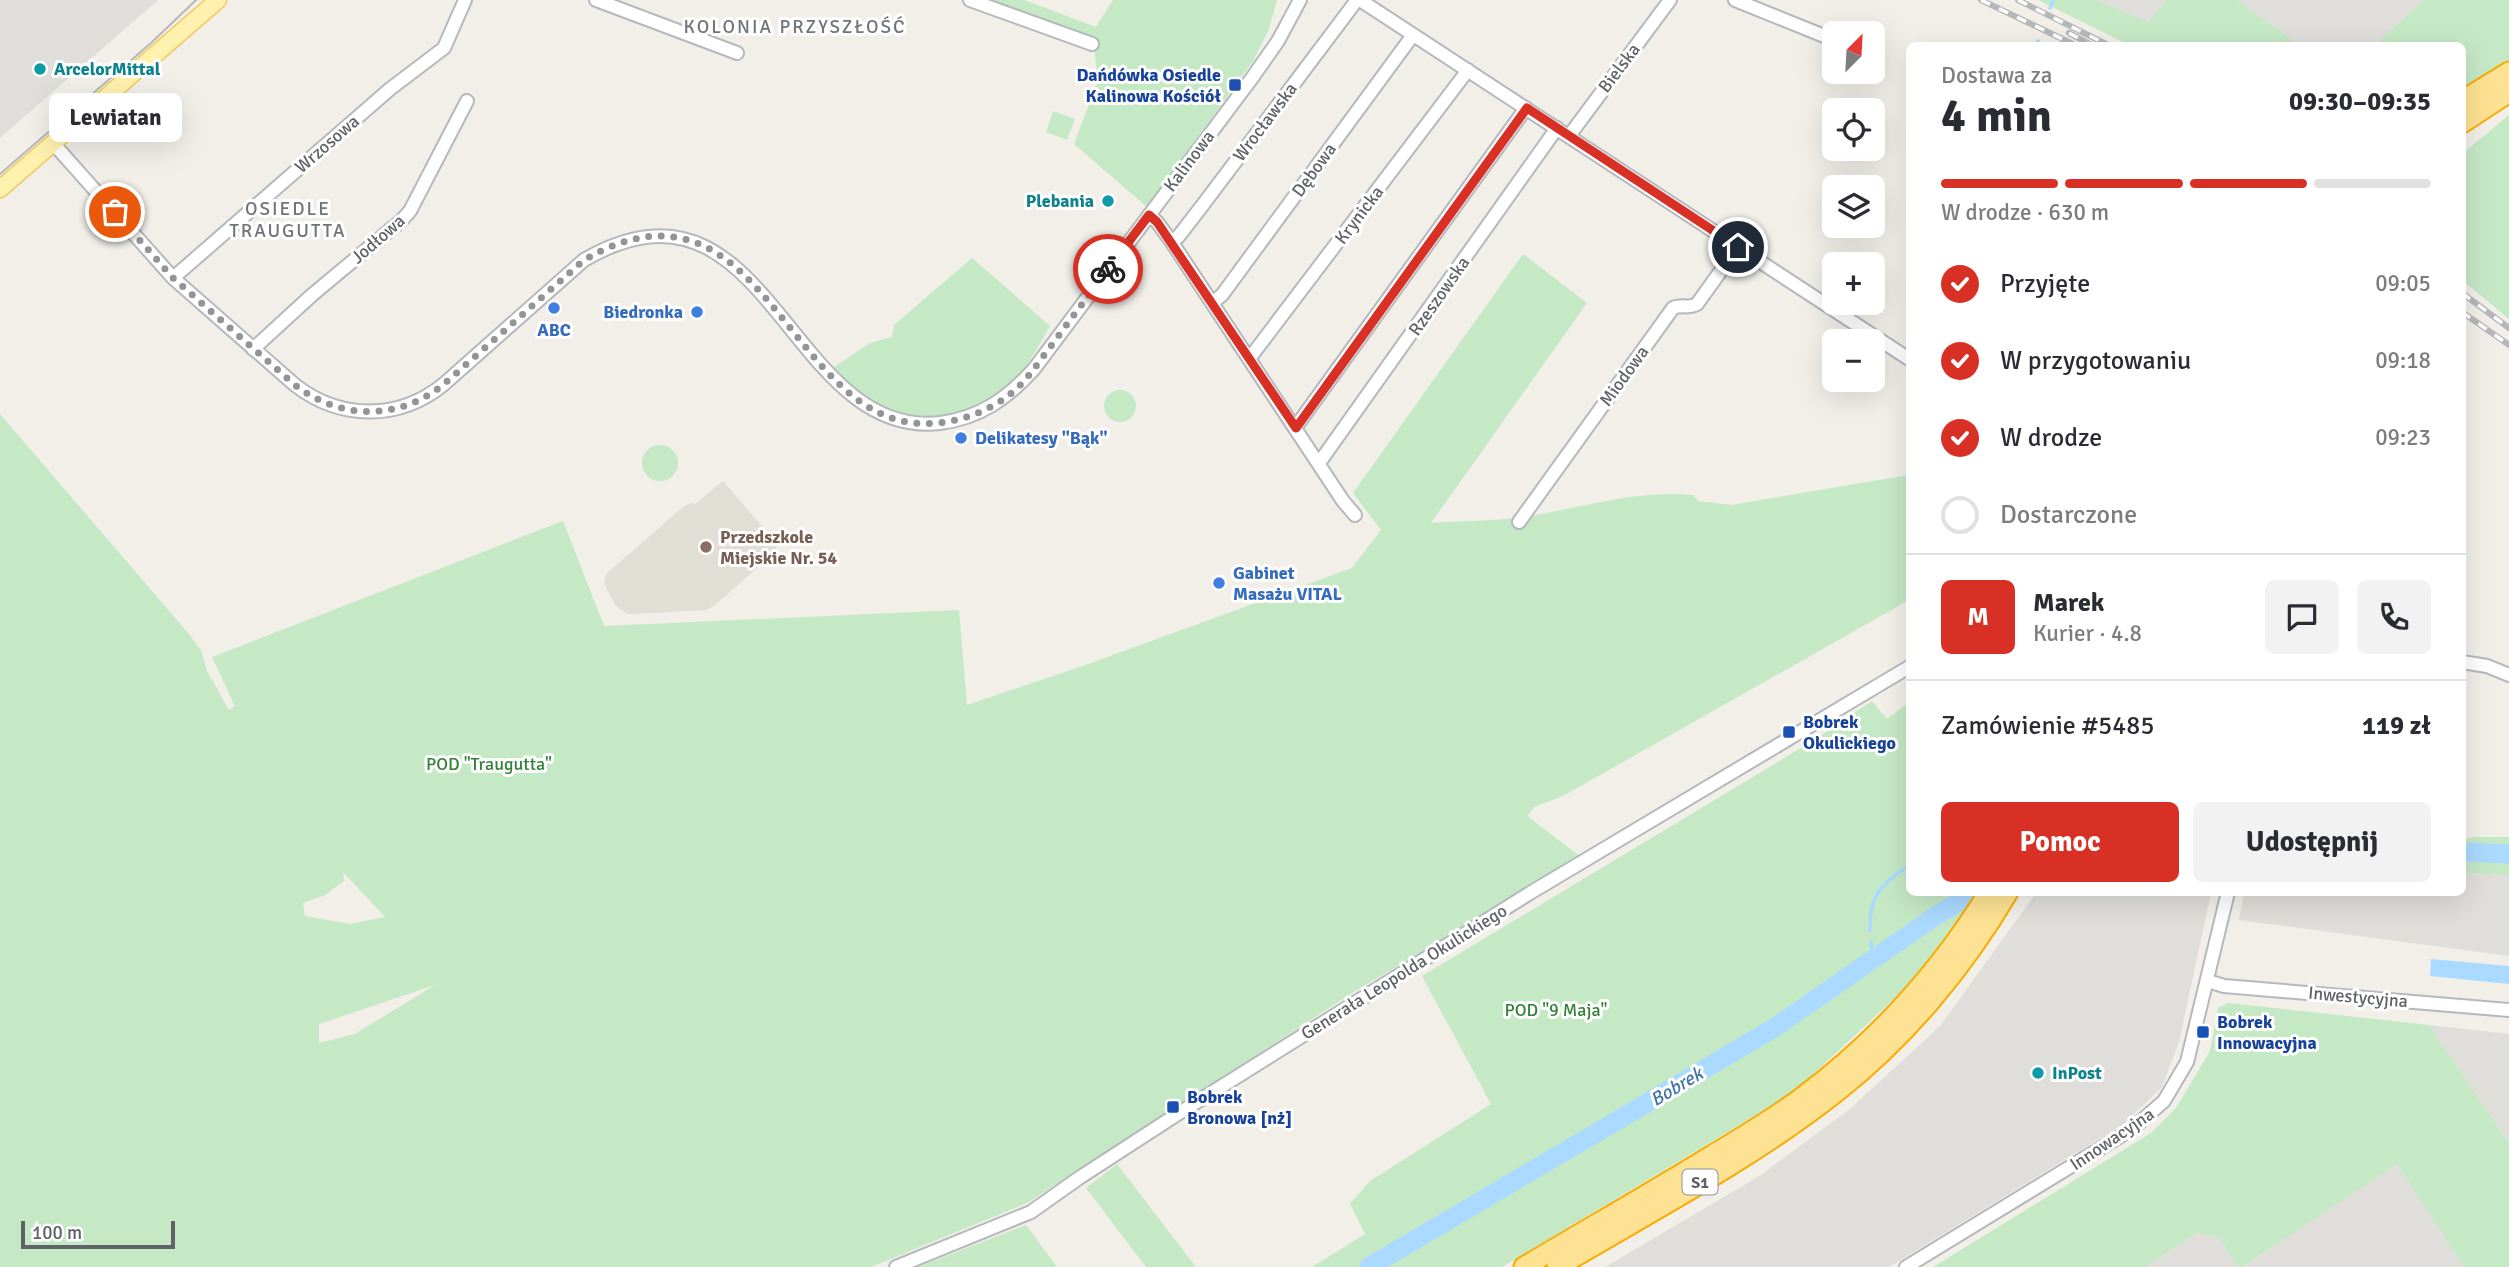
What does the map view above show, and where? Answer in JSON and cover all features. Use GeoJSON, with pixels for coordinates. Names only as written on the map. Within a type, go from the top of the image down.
{"type":"FeatureCollection","features":[{"type":"Feature","properties":{"kind":"highway"},"geometry":{"type":"LineString","coordinates":[[2466,99],[2509,72]]}},
{"type":"Feature","properties":{"kind":"highway"},"geometry":{"type":"LineString","coordinates":[[2466,120],[2509,92]]}},
{"type":"Feature","properties":{"kind":"highway","name":"S1"},"geometry":{"type":"LineString","coordinates":[[1524,1267],[1758,1128],[1802,1098],[1881,1028],[1919,988],[1968,927],[1987,896]]}},
{"type":"Feature","properties":{"kind":"highway","name":"S1"},"geometry":{"type":"LineString","coordinates":[[1557,1267],[1767,1141],[1838,1091],[1909,1024],[1956,969],[1991,922],[2006,896]]}},
{"type":"Feature","properties":{"kind":"main road"},"geometry":{"type":"LineString","coordinates":[[0,189],[218,0]]}},
{"type":"Feature","properties":{"kind":"street","name":"Wrzosowa"},"geometry":{"type":"LineString","coordinates":[[173,278],[390,89],[444,48],[465,0]]}},
{"type":"Feature","properties":{"kind":"street"},"geometry":{"type":"LineString","coordinates":[[596,0],[737,52]]}},
{"type":"Feature","properties":{"kind":"street"},"geometry":{"type":"LineString","coordinates":[[970,0],[1092,44]]}},
{"type":"Feature","properties":{"kind":"street","name":"Kalinowa"},"geometry":{"type":"LineString","coordinates":[[53,143],[173,278],[306,394],[331,406],[355,412],[402,408],[444,384],[584,260],[606,247],[631,238],[654,234],[686,238],[703,245],[739,271],[850,395],[873,410],[897,420],[924,425],[948,422],[994,406],[1015,390],[1034,369],[1252,78],[1278,41],[1300,0]]}},
{"type":"Feature","properties":{"kind":"street"},"geometry":{"type":"LineString","coordinates":[[1359,0],[1906,357]]}},
{"type":"Feature","properties":{"kind":"street","name":"Wrocławska"},"geometry":{"type":"LineString","coordinates":[[1171,241],[1178,237],[1359,0]]}},
{"type":"Feature","properties":{"kind":"street","name":"Bielska"},"geometry":{"type":"LineString","coordinates":[[1569,136],[1670,0]]}},
{"type":"Feature","properties":{"kind":"street"},"geometry":{"type":"LineString","coordinates":[[1735,0],[1822,35]]}},
{"type":"Feature","properties":{"kind":"street","name":"Dębowa"},"geometry":{"type":"LineString","coordinates":[[1212,303],[1222,295],[1413,35]]}},
{"type":"Feature","properties":{"kind":"street","name":"Krynicka"},"geometry":{"type":"LineString","coordinates":[[1249,359],[1468,70]]}},
{"type":"Feature","properties":{"kind":"street","name":"Jodłowa"},"geometry":{"type":"LineString","coordinates":[[253,349],[410,211],[467,102]]}},
{"type":"Feature","properties":{"kind":"street"},"geometry":{"type":"LineString","coordinates":[[1296,428],[1527,108]]}},
{"type":"Feature","properties":{"kind":"street","name":"Rzeszowska"},"geometry":{"type":"LineString","coordinates":[[1319,463],[1557,128]]}},
{"type":"Feature","properties":{"kind":"street"},"geometry":{"type":"LineString","coordinates":[[1149,215],[1171,241],[1355,515]]}},
{"type":"Feature","properties":{"kind":"street","name":"Miodowa"},"geometry":{"type":"LineString","coordinates":[[1519,522],[1673,308],[1692,307],[1697,304],[1738,247]]}},
{"type":"Feature","properties":{"kind":"street"},"geometry":{"type":"LineString","coordinates":[[2466,663],[2487,666],[2509,675]]}},
{"type":"Feature","properties":{"kind":"street","name":"Generała Leopolda Okulickiego"},"geometry":{"type":"LineString","coordinates":[[896,1267],[1031,1212],[1167,1121],[1530,893],[1858,700],[1906,669]]}},
{"type":"Feature","properties":{"kind":"street","name":"Innowacyjna"},"geometry":{"type":"LineString","coordinates":[[1906,1267],[2132,1129],[2156,1110],[2172,1091],[2187,1062],[2227,896]]}},
{"type":"Feature","properties":{"kind":"street","name":"Inwestycyjna"},"geometry":{"type":"LineString","coordinates":[[2208,981],[2235,987],[2509,1010]]}},
{"type":"Feature","properties":{"kind":"shaded area","name":"ArcelorMittal"},"geometry":{"type":"Polygon","coordinates":[[[0,0],[158,0],[0,138],[0,0]]]}},
{"type":"Feature","properties":{"kind":"shaded area"},"geometry":{"type":"Polygon","coordinates":[[[2096,0],[2166,0],[2149,23],[2096,0]]]}},
{"type":"Feature","properties":{"kind":"shaded area"},"geometry":{"type":"Polygon","coordinates":[[[2237,0],[2424,0],[2377,42],[2296,42],[2237,0]]]}},
{"type":"Feature","properties":{"kind":"shaded area","name":"Przedszkole Miejskie Nr. 54"},"geometry":{"type":"Polygon","coordinates":[[[723,481],[774,540],[777,545],[775,552],[706,610],[628,614],[621,610],[615,605],[604,583],[606,574],[684,506],[695,504],[723,481]]]}},
{"type":"Feature","properties":{"kind":"shaded area"},"geometry":{"type":"Polygon","coordinates":[[[2466,873],[2509,875],[2509,956],[2239,920],[2243,896],[2466,896],[2466,873]]]}},
{"type":"Feature","properties":{"kind":"shaded area"},"geometry":{"type":"Polygon","coordinates":[[[2034,896],[2210,896],[2179,1042],[2162,1087],[2125,1123],[1889,1267],[1605,1267],[1761,1175],[1851,1108],[1940,1026],[2034,896]]]}},
{"type":"Feature","properties":{"kind":"shaded area"},"geometry":{"type":"Polygon","coordinates":[[[2429,1025],[2509,1034],[2509,1143],[2429,1025]]]}},
{"type":"Feature","properties":{"kind":"shaded area"},"geometry":{"type":"Polygon","coordinates":[[[2397,1164],[2464,1267],[2243,1267],[2311,1220],[2397,1164]]]}},
{"type":"Feature","properties":{"kind":"shaded area"},"geometry":{"type":"Polygon","coordinates":[[[2197,1233],[2219,1237],[2238,1267],[2145,1267],[2197,1233]]]}},
{"type":"Feature","properties":{"kind":"green space"},"geometry":{"type":"Polygon","coordinates":[[[980,0],[1024,0],[1096,27],[1113,0],[1277,0],[1269,29],[1253,61],[1147,207],[1074,144],[1098,81],[1093,40],[980,0]]]}},
{"type":"Feature","properties":{"kind":"green space"},"geometry":{"type":"Polygon","coordinates":[[[2038,0],[2096,0],[2149,22],[2166,0],[2237,0],[2296,42],[2123,42],[2038,0]]]}},
{"type":"Feature","properties":{"kind":"green space"},"geometry":{"type":"Polygon","coordinates":[[[2424,0],[2509,0],[2509,61],[2466,88],[2466,42],[2377,42],[2424,0]]]}},
{"type":"Feature","properties":{"kind":"green space"},"geometry":{"type":"Polygon","coordinates":[[[1053,111],[1075,119],[1067,140],[1046,132],[1053,111]]]}},
{"type":"Feature","properties":{"kind":"green space"},"geometry":{"type":"Polygon","coordinates":[[[2509,115],[2509,319],[2466,283],[2466,151],[2509,115]]]}},
{"type":"Feature","properties":{"kind":"green space","name":"POD \"Traugutta\""},"geometry":{"type":"Polygon","coordinates":[[[1523,254],[1587,303],[1431,523],[1517,518],[1648,495],[1693,495],[1698,501],[1731,505],[1906,476],[1906,602],[1563,796],[1534,807],[1527,816],[1581,857],[1357,990],[1027,1203],[871,1267],[0,1267],[0,414],[188,633],[201,650],[207,671],[229,710],[235,706],[212,657],[563,521],[604,626],[959,610],[967,705],[1352,568],[1381,530],[1353,493],[1523,254]],[[343,872],[344,881],[325,895],[303,903],[305,916],[350,924],[385,917],[343,872]],[[435,985],[319,1024],[319,1043],[355,1034],[435,985]]]}},
{"type":"Feature","properties":{"kind":"green space"},"geometry":{"type":"Polygon","coordinates":[[[972,258],[1050,326],[1026,367],[1002,393],[983,404],[962,411],[917,418],[901,416],[873,404],[834,367],[870,343],[892,337],[894,325],[972,258]]]}},
{"type":"Feature","properties":{"kind":"green space"},"geometry":{"type":"Polygon","coordinates":[[[1120,390],[1131,395],[1136,406],[1131,417],[1120,422],[1109,417],[1104,406],[1109,395],[1120,390]]]}},
{"type":"Feature","properties":{"kind":"green space"},"geometry":{"type":"Polygon","coordinates":[[[660,445],[673,450],[678,463],[673,476],[660,481],[647,476],[642,463],[647,450],[660,445]]]}},
{"type":"Feature","properties":{"kind":"green space","name":"POD \"9 Maja\""},"geometry":{"type":"Polygon","coordinates":[[[1872,701],[1887,719],[1906,704],[1906,896],[1975,896],[1961,920],[1913,981],[1793,1093],[1502,1267],[1312,1267],[1365,1234],[1350,1204],[1370,1181],[1491,1104],[1422,976],[1811,742],[1872,701]]]}},
{"type":"Feature","properties":{"kind":"green space"},"geometry":{"type":"Polygon","coordinates":[[[2509,837],[2509,875],[2466,873],[2466,839],[2509,837]]]}},
{"type":"Feature","properties":{"kind":"green space"},"geometry":{"type":"Polygon","coordinates":[[[2228,1003],[2429,1025],[2509,1143],[2509,1267],[2464,1267],[2397,1164],[2242,1267],[2238,1267],[2219,1237],[2197,1233],[2145,1267],[1933,1267],[2151,1133],[2176,1108],[2210,1051],[2218,1008],[2228,1003]]]}},
{"type":"Feature","properties":{"kind":"green space"},"geometry":{"type":"Polygon","coordinates":[[[1117,1164],[1196,1267],[1146,1267],[1086,1188],[1117,1164]]]}},
{"type":"Feature","properties":{"kind":"green space"},"geometry":{"type":"Polygon","coordinates":[[[1026,1225],[1057,1267],[918,1267],[1026,1225]]]}},
{"type":"Feature","properties":{"kind":"water"},"geometry":{"type":"Polygon","coordinates":[[[2431,959],[2509,966],[2509,984],[2430,976],[2431,959]]]}},
{"type":"Feature","properties":{"kind":"waterway"},"geometry":{"type":"LineString","coordinates":[[2050,8],[2053,0]]}},
{"type":"Feature","properties":{"kind":"waterway","name":"Bobrek"},"geometry":{"type":"LineString","coordinates":[[2466,852],[2509,854]]}},
{"type":"Feature","properties":{"kind":"waterway"},"geometry":{"type":"LineString","coordinates":[[1870,931],[1875,899],[1884,885],[1906,867]]}},
{"type":"Feature","properties":{"kind":"waterway","name":"Bobrek"},"geometry":{"type":"LineString","coordinates":[[1369,1267],[1774,1028],[1968,896]]}},
{"type":"Feature","properties":{"kind":"waterway"},"geometry":{"type":"LineString","coordinates":[[1871,942],[1873,960]]}},
{"type":"Feature","properties":{"kind":"tram line"},"geometry":{"type":"LineString","coordinates":[[0,174],[151,43],[196,0]]}},
{"type":"Feature","properties":{"kind":"railway"},"geometry":{"type":"LineString","coordinates":[[1981,0],[2069,42]]}},
{"type":"Feature","properties":{"kind":"railway"},"geometry":{"type":"LineString","coordinates":[[2018,0],[2102,42]]}},
{"type":"Feature","properties":{"kind":"railway"},"geometry":{"type":"LineString","coordinates":[[2069,33],[2086,42]]}},
{"type":"Feature","properties":{"kind":"railway"},"geometry":{"type":"LineString","coordinates":[[2466,296],[2509,328]]}},
{"type":"Feature","properties":{"kind":"railway"},"geometry":{"type":"LineString","coordinates":[[2466,315],[2509,345]]}},
{"type":"Feature","properties":{"kind":"way so far"},"geometry":{"type":"LineString","coordinates":[[115,212],[173,278],[295,385],[316,400],[355,412],[402,408],[419,400],[444,384],[584,260],[606,247],[631,238],[654,234],[686,238],[715,251],[725,259],[753,286],[850,395],[873,410],[897,420],[924,425],[948,422],[994,406],[1015,390],[1034,369],[1108,269]]}},
{"type":"Feature","properties":{"kind":"place","name":"ArcelorMittal"},"geometry":{"type":"Point","coordinates":[40,69]}},
{"type":"Feature","properties":{"kind":"place","name":"Dańdówka Osiedle Kalinowa Kościół"},"geometry":{"type":"Point","coordinates":[1235,85]}},
{"type":"Feature","properties":{"kind":"place","name":"Plebania"},"geometry":{"type":"Point","coordinates":[1108,201]}},
{"type":"Feature","properties":{"kind":"place","name":"Lewiatan"},"geometry":{"type":"Point","coordinates":[115,212]}},
{"type":"Feature","properties":{"kind":"place","name":"ABC"},"geometry":{"type":"Point","coordinates":[554,308]}},
{"type":"Feature","properties":{"kind":"place","name":"Biedronka"},"geometry":{"type":"Point","coordinates":[697,312]}},
{"type":"Feature","properties":{"kind":"place","name":"Delikatesy \"Bąk\""},"geometry":{"type":"Point","coordinates":[961,438]}},
{"type":"Feature","properties":{"kind":"place","name":"Przedszkole Miejskie Nr. 54"},"geometry":{"type":"Point","coordinates":[706,547]}},
{"type":"Feature","properties":{"kind":"place","name":"Gabinet Masażu VITAL"},"geometry":{"type":"Point","coordinates":[1219,583]}},
{"type":"Feature","properties":{"kind":"place","name":"Bobrek Okulickiego"},"geometry":{"type":"Point","coordinates":[1789,732]}},
{"type":"Feature","properties":{"kind":"place","name":"Bobrek Innowacyjna"},"geometry":{"type":"Point","coordinates":[2203,1032]}},
{"type":"Feature","properties":{"kind":"place","name":"InPost"},"geometry":{"type":"Point","coordinates":[2038,1073]}},
{"type":"Feature","properties":{"kind":"place","name":"Bobrek Bronowa [nż]"},"geometry":{"type":"Point","coordinates":[1173,1107]}},
{"type":"Feature","properties":{"kind":"district","name":"KOLONIA PRZYSZŁOŚĆ"},"geometry":{"type":"Point","coordinates":[795,26]}},
{"type":"Feature","properties":{"kind":"district","name":"OSIEDLE TRAUGUTTA"},"geometry":{"type":"Point","coordinates":[288,219]}},
{"type":"Feature","properties":{"kind":"route"},"geometry":{"type":"LineString","coordinates":[[1108,269],[1149,215],[1157,222],[1296,428],[1527,108],[1738,247]]}}]}
